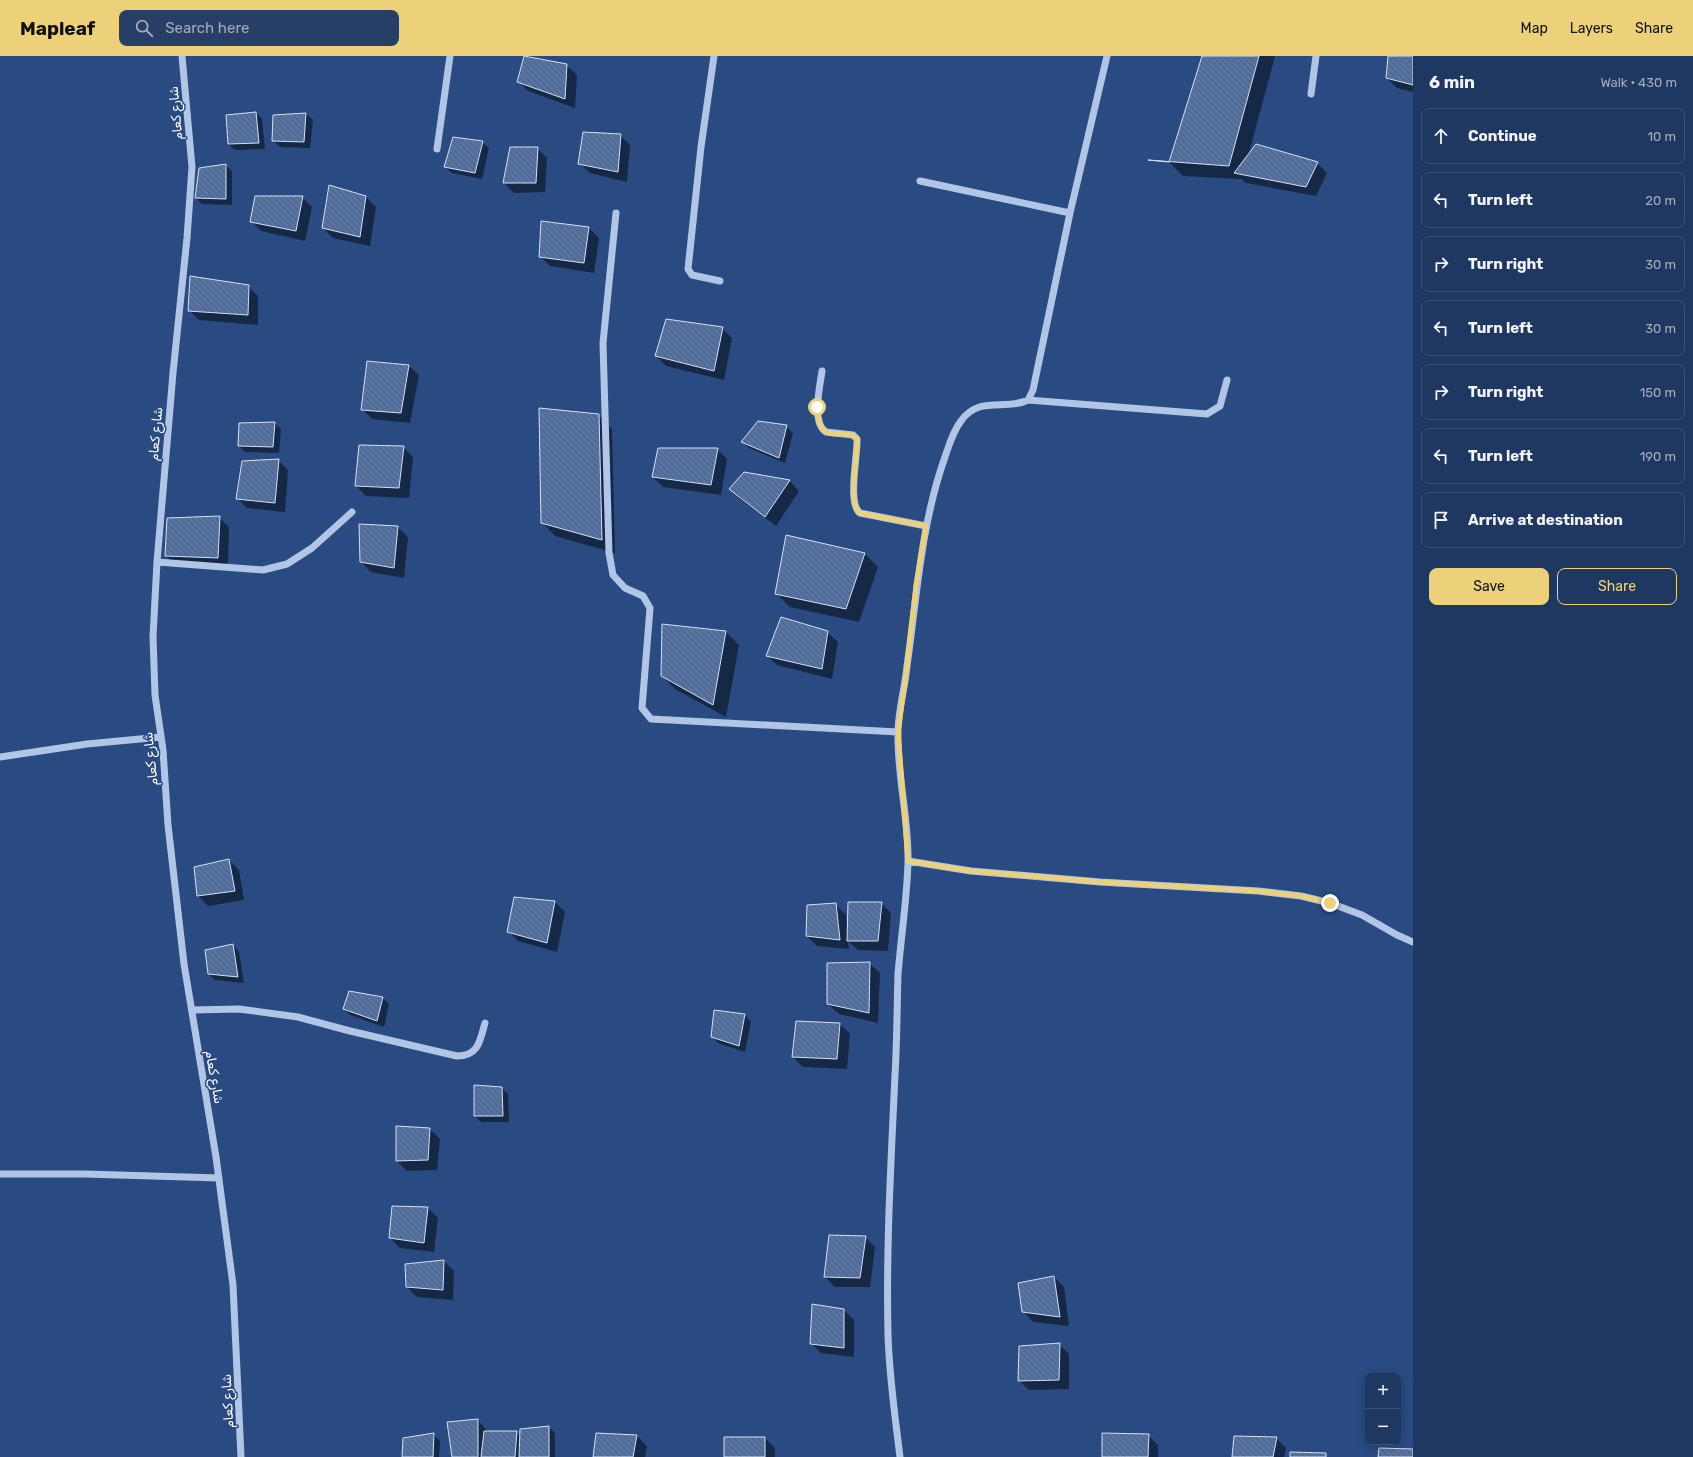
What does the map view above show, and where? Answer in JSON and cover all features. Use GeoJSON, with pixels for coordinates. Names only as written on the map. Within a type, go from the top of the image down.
{"type":"FeatureCollection","features":[{"type":"Feature","properties":{"kind":"street","name":"شارع كعام"},"geometry":{"type":"LineString","coordinates":[[182,56],[192,167],[187,238],[172,373],[157,562],[153,637],[155,695],[161,737],[168,825],[184,964],[219,1178],[233,1285],[241,1457]]}},
{"type":"Feature","properties":{"kind":"street"},"geometry":{"type":"LineString","coordinates":[[436,149],[450,56]]}},
{"type":"Feature","properties":{"kind":"street"},"geometry":{"type":"LineString","coordinates":[[714,56],[701,147],[688,269],[692,275],[720,281]]}},
{"type":"Feature","properties":{"kind":"street"},"geometry":{"type":"LineString","coordinates":[[1028,400],[1033,390],[1070,213],[1106,56]]}},
{"type":"Feature","properties":{"kind":"street"},"geometry":{"type":"LineString","coordinates":[[1311,94],[1316,56]]}},
{"type":"Feature","properties":{"kind":"street"},"geometry":{"type":"LineString","coordinates":[[920,181],[1070,213]]}},
{"type":"Feature","properties":{"kind":"street"},"geometry":{"type":"LineString","coordinates":[[616,212],[603,343],[609,553],[613,575],[625,588],[643,596],[650,608],[642,708],[651,719],[898,732]]}},
{"type":"Feature","properties":{"kind":"street"},"geometry":{"type":"LineString","coordinates":[[822,371],[817,407],[821,426],[826,432],[853,435],[857,439],[854,481],[854,506],[856,511],[926,526]]}},
{"type":"Feature","properties":{"kind":"street"},"geometry":{"type":"LineString","coordinates":[[900,1457],[893,1402],[888,1336],[889,1179],[895,1072],[898,973],[908,861],[898,732],[916,585],[926,526],[939,473],[950,442],[961,420],[968,413],[981,406],[1011,404],[1028,400],[1207,414],[1220,406],[1226,380]]}},
{"type":"Feature","properties":{"kind":"street"},"geometry":{"type":"LineString","coordinates":[[157,562],[262,570],[288,564],[312,548],[352,512]]}},
{"type":"Feature","properties":{"kind":"street"},"geometry":{"type":"LineString","coordinates":[[0,757],[87,744],[161,737]]}},
{"type":"Feature","properties":{"kind":"street"},"geometry":{"type":"LineString","coordinates":[[908,861],[971,871],[1100,882],[1258,891],[1301,896],[1330,903],[1362,915],[1397,935],[1413,942]]}},
{"type":"Feature","properties":{"kind":"street"},"geometry":{"type":"LineString","coordinates":[[192,1010],[239,1009],[298,1016],[350,1031],[457,1056],[466,1056],[478,1047],[485,1023]]}},
{"type":"Feature","properties":{"kind":"street"},"geometry":{"type":"LineString","coordinates":[[0,1174],[85,1174],[219,1178]]}},
{"type":"Feature","properties":{"kind":"building"},"geometry":{"type":"Polygon","coordinates":[[[524,56],[567,64],[565,99],[517,82],[524,56]]]}},
{"type":"Feature","properties":{"kind":"building"},"geometry":{"type":"Polygon","coordinates":[[[1202,56],[1259,56],[1229,166],[1169,162],[1202,56]]]}},
{"type":"Feature","properties":{"kind":"building"},"geometry":{"type":"Polygon","coordinates":[[[1388,56],[1413,56],[1413,85],[1386,78],[1388,56]]]}},
{"type":"Feature","properties":{"kind":"building"},"geometry":{"type":"Polygon","coordinates":[[[256,112],[259,143],[228,144],[226,115],[256,112]]]}},
{"type":"Feature","properties":{"kind":"building"},"geometry":{"type":"Polygon","coordinates":[[[306,113],[304,142],[272,141],[273,115],[306,113]]]}},
{"type":"Feature","properties":{"kind":"building"},"geometry":{"type":"Polygon","coordinates":[[[583,132],[621,134],[618,172],[578,164],[583,132]]]}},
{"type":"Feature","properties":{"kind":"building"},"geometry":{"type":"Polygon","coordinates":[[[453,137],[483,141],[475,173],[444,167],[453,137]]]}},
{"type":"Feature","properties":{"kind":"building"},"geometry":{"type":"Polygon","coordinates":[[[1256,144],[1318,162],[1306,187],[1234,173],[1256,144]]]}},
{"type":"Feature","properties":{"kind":"building"},"geometry":{"type":"Polygon","coordinates":[[[510,147],[538,147],[536,183],[503,183],[510,147]]]}},
{"type":"Feature","properties":{"kind":"building"},"geometry":{"type":"Polygon","coordinates":[[[226,164],[226,199],[195,198],[199,168],[226,164]]]}},
{"type":"Feature","properties":{"kind":"building"},"geometry":{"type":"Polygon","coordinates":[[[329,185],[366,196],[360,237],[322,228],[329,185]]]}},
{"type":"Feature","properties":{"kind":"building"},"geometry":{"type":"Polygon","coordinates":[[[255,196],[303,196],[296,231],[250,222],[255,196]]]}},
{"type":"Feature","properties":{"kind":"building"},"geometry":{"type":"Polygon","coordinates":[[[541,221],[589,227],[584,263],[539,257],[541,221]]]}},
{"type":"Feature","properties":{"kind":"building"},"geometry":{"type":"Polygon","coordinates":[[[190,276],[249,285],[248,315],[188,311],[190,276]]]}},
{"type":"Feature","properties":{"kind":"building"},"geometry":{"type":"Polygon","coordinates":[[[666,319],[723,327],[714,371],[655,356],[666,319]]]}},
{"type":"Feature","properties":{"kind":"building"},"geometry":{"type":"Polygon","coordinates":[[[367,361],[409,365],[401,413],[361,410],[367,361]]]}},
{"type":"Feature","properties":{"kind":"building"},"geometry":{"type":"Polygon","coordinates":[[[539,408],[599,414],[602,540],[541,523],[539,408]]]}},
{"type":"Feature","properties":{"kind":"building"},"geometry":{"type":"Polygon","coordinates":[[[758,421],[787,425],[779,458],[741,442],[758,421]]]}},
{"type":"Feature","properties":{"kind":"building"},"geometry":{"type":"Polygon","coordinates":[[[275,422],[273,447],[238,446],[239,423],[275,422]]]}},
{"type":"Feature","properties":{"kind":"building"},"geometry":{"type":"Polygon","coordinates":[[[359,445],[404,446],[399,488],[355,486],[359,445]]]}},
{"type":"Feature","properties":{"kind":"building"},"geometry":{"type":"Polygon","coordinates":[[[658,448],[718,448],[711,485],[652,477],[658,448]]]}},
{"type":"Feature","properties":{"kind":"building"},"geometry":{"type":"Polygon","coordinates":[[[279,459],[275,503],[236,499],[242,461],[279,459]]]}},
{"type":"Feature","properties":{"kind":"building"},"geometry":{"type":"Polygon","coordinates":[[[744,472],[790,480],[765,517],[729,489],[744,472]]]}},
{"type":"Feature","properties":{"kind":"building"},"geometry":{"type":"Polygon","coordinates":[[[220,516],[218,558],[165,556],[167,518],[220,516]]]}},
{"type":"Feature","properties":{"kind":"building"},"geometry":{"type":"Polygon","coordinates":[[[359,524],[398,526],[394,568],[360,562],[359,524]]]}},
{"type":"Feature","properties":{"kind":"building"},"geometry":{"type":"Polygon","coordinates":[[[786,535],[865,553],[846,609],[775,594],[786,535]]]}},
{"type":"Feature","properties":{"kind":"building"},"geometry":{"type":"Polygon","coordinates":[[[781,617],[828,631],[822,669],[766,656],[781,617]]]}},
{"type":"Feature","properties":{"kind":"building"},"geometry":{"type":"Polygon","coordinates":[[[662,624],[726,631],[713,705],[661,676],[662,624]]]}},
{"type":"Feature","properties":{"kind":"building"},"geometry":{"type":"Polygon","coordinates":[[[229,859],[235,891],[197,896],[194,867],[229,859]]]}},
{"type":"Feature","properties":{"kind":"building"},"geometry":{"type":"Polygon","coordinates":[[[514,897],[555,901],[547,943],[507,932],[514,897]]]}},
{"type":"Feature","properties":{"kind":"building"},"geometry":{"type":"Polygon","coordinates":[[[848,902],[882,902],[878,941],[847,941],[848,902]]]}},
{"type":"Feature","properties":{"kind":"building"},"geometry":{"type":"Polygon","coordinates":[[[836,903],[840,940],[806,936],[807,905],[836,903]]]}},
{"type":"Feature","properties":{"kind":"building"},"geometry":{"type":"Polygon","coordinates":[[[233,944],[238,977],[208,974],[205,950],[233,944]]]}},
{"type":"Feature","properties":{"kind":"building"},"geometry":{"type":"Polygon","coordinates":[[[870,962],[869,1013],[827,1004],[827,963],[870,962]]]}},
{"type":"Feature","properties":{"kind":"building"},"geometry":{"type":"Polygon","coordinates":[[[349,991],[383,997],[377,1021],[343,1009],[349,991]]]}},
{"type":"Feature","properties":{"kind":"building"},"geometry":{"type":"Polygon","coordinates":[[[714,1010],[745,1014],[739,1046],[711,1037],[714,1010]]]}},
{"type":"Feature","properties":{"kind":"building"},"geometry":{"type":"Polygon","coordinates":[[[796,1021],[840,1023],[837,1059],[792,1057],[796,1021]]]}},
{"type":"Feature","properties":{"kind":"building"},"geometry":{"type":"Polygon","coordinates":[[[474,1085],[502,1087],[503,1116],[474,1116],[474,1085]]]}},
{"type":"Feature","properties":{"kind":"building"},"geometry":{"type":"Polygon","coordinates":[[[396,1126],[430,1128],[428,1160],[396,1161],[396,1126]]]}},
{"type":"Feature","properties":{"kind":"building"},"geometry":{"type":"Polygon","coordinates":[[[392,1206],[428,1207],[424,1243],[389,1238],[392,1206]]]}},
{"type":"Feature","properties":{"kind":"building"},"geometry":{"type":"Polygon","coordinates":[[[829,1235],[866,1236],[860,1278],[824,1277],[829,1235]]]}},
{"type":"Feature","properties":{"kind":"building"},"geometry":{"type":"Polygon","coordinates":[[[444,1260],[443,1290],[406,1287],[405,1264],[444,1260]]]}},
{"type":"Feature","properties":{"kind":"building"},"geometry":{"type":"Polygon","coordinates":[[[1054,1276],[1060,1317],[1022,1312],[1018,1283],[1054,1276]]]}},
{"type":"Feature","properties":{"kind":"building"},"geometry":{"type":"Polygon","coordinates":[[[812,1304],[844,1309],[844,1348],[810,1344],[812,1304]]]}},
{"type":"Feature","properties":{"kind":"building"},"geometry":{"type":"Polygon","coordinates":[[[1060,1343],[1059,1380],[1018,1381],[1019,1346],[1060,1343]]]}},
{"type":"Feature","properties":{"kind":"building"},"geometry":{"type":"Polygon","coordinates":[[[478,1419],[478,1457],[452,1457],[447,1422],[478,1419]]]}},
{"type":"Feature","properties":{"kind":"building"},"geometry":{"type":"Polygon","coordinates":[[[549,1426],[549,1457],[519,1457],[520,1429],[549,1426]]]}},
{"type":"Feature","properties":{"kind":"building"},"geometry":{"type":"Polygon","coordinates":[[[484,1431],[517,1431],[515,1457],[481,1457],[484,1431]]]}},
{"type":"Feature","properties":{"kind":"building"},"geometry":{"type":"Polygon","coordinates":[[[434,1433],[433,1457],[402,1457],[403,1438],[434,1433]]]}},
{"type":"Feature","properties":{"kind":"building"},"geometry":{"type":"Polygon","coordinates":[[[596,1433],[637,1435],[633,1457],[593,1457],[596,1433]]]}},
{"type":"Feature","properties":{"kind":"building"},"geometry":{"type":"Polygon","coordinates":[[[1102,1433],[1149,1434],[1148,1457],[1102,1457],[1102,1433]]]}},
{"type":"Feature","properties":{"kind":"building"},"geometry":{"type":"Polygon","coordinates":[[[1234,1436],[1277,1437],[1273,1457],[1232,1457],[1234,1436]]]}},
{"type":"Feature","properties":{"kind":"building"},"geometry":{"type":"Polygon","coordinates":[[[724,1437],[765,1437],[765,1457],[724,1457],[724,1437]]]}},
{"type":"Feature","properties":{"kind":"building"},"geometry":{"type":"Polygon","coordinates":[[[1379,1448],[1413,1449],[1413,1457],[1378,1457],[1379,1448]]]}},
{"type":"Feature","properties":{"kind":"building"},"geometry":{"type":"Polygon","coordinates":[[[1290,1452],[1326,1453],[1326,1457],[1290,1457],[1290,1452]]]}},
{"type":"Feature","properties":{"kind":"route"},"geometry":{"type":"LineString","coordinates":[[817,407],[823,430],[829,433],[853,435],[857,439],[854,481],[854,506],[856,511],[926,526],[916,585],[898,732],[908,861],[971,871],[1100,882],[1258,891],[1301,896],[1330,903]]}}]}
